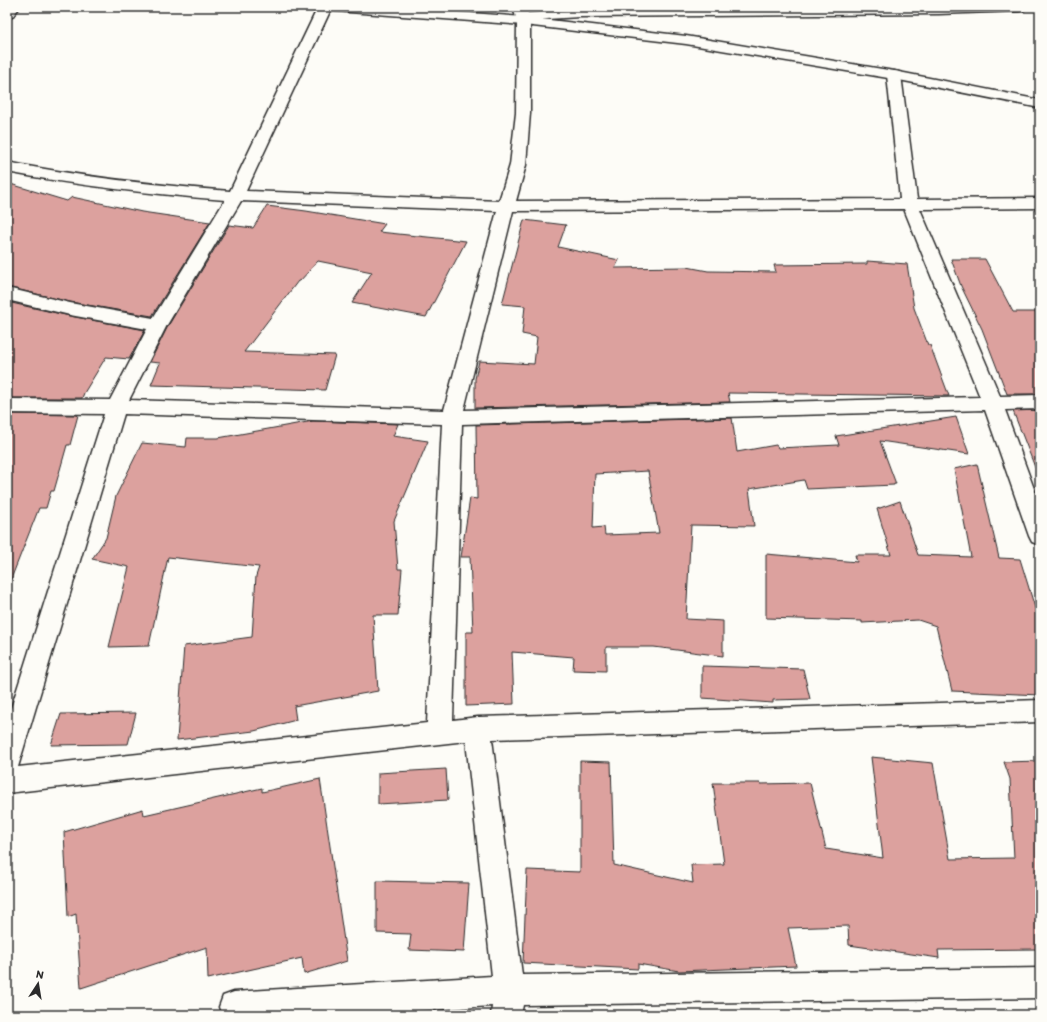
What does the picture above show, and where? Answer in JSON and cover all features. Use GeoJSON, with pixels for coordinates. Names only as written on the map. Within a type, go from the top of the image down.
{"type":"FeatureCollection","features":[{"type":"Feature","properties":{"kind":"street"},"geometry":{"type":"LineString","coordinates":[[7,14],[14,7]]}},
{"type":"Feature","properties":{"kind":"street"},"geometry":{"type":"LineString","coordinates":[[7,763],[116,407],[158,325],[236,196],[325,7]]}},
{"type":"Feature","properties":{"kind":"street"},"geometry":{"type":"LineString","coordinates":[[335,7],[522,15],[1019,7]]}},
{"type":"Feature","properties":{"kind":"street"},"geometry":{"type":"LineString","coordinates":[[522,15],[686,40],[894,75],[1040,104]]}},
{"type":"Feature","properties":{"kind":"street"},"geometry":{"type":"LineString","coordinates":[[440,733],[452,417],[506,206],[518,165],[523,113],[522,15]]}},
{"type":"Feature","properties":{"kind":"street"},"geometry":{"type":"LineString","coordinates":[[894,75],[909,202],[993,403],[1040,536]]}},
{"type":"Feature","properties":{"kind":"street"},"geometry":{"type":"LineString","coordinates":[[7,167],[58,177],[151,189],[236,196],[506,206],[909,202],[1040,203]]}},
{"type":"Feature","properties":{"kind":"street"},"geometry":{"type":"LineString","coordinates":[[7,294],[70,309],[158,325]]}},
{"type":"Feature","properties":{"kind":"street"},"geometry":{"type":"LineString","coordinates":[[7,406],[116,407],[452,417],[1040,402]]}},
{"type":"Feature","properties":{"kind":"street"},"geometry":{"type":"LineString","coordinates":[[7,781],[478,728],[1040,711]]}},
{"type":"Feature","properties":{"kind":"street"},"geometry":{"type":"LineString","coordinates":[[478,728],[507,1002]]}},
{"type":"Feature","properties":{"kind":"street"},"geometry":{"type":"LineString","coordinates":[[234,1008],[507,1002],[1040,984]]}},
{"type":"Feature","properties":{"kind":"building"},"geometry":{"type":"Polygon","coordinates":[[[7,183],[67,201],[72,197],[142,212],[210,222],[152,316],[70,302],[7,287],[7,183]]]}},
{"type":"Feature","properties":{"kind":"building"},"geometry":{"type":"Polygon","coordinates":[[[267,206],[385,224],[379,232],[466,241],[426,317],[352,303],[372,272],[318,261],[300,281],[298,281],[244,352],[335,355],[325,390],[151,385],[160,363],[150,362],[168,326],[229,225],[253,228],[267,206]]]}},
{"type":"Feature","properties":{"kind":"building"},"geometry":{"type":"Polygon","coordinates":[[[524,220],[566,225],[558,247],[619,260],[615,268],[687,267],[708,271],[776,272],[774,265],[867,264],[867,261],[907,264],[914,308],[949,396],[728,393],[730,402],[475,408],[475,379],[479,361],[534,364],[537,337],[522,334],[525,306],[502,304],[524,220]]]}},
{"type":"Feature","properties":{"kind":"building"},"geometry":{"type":"Polygon","coordinates":[[[951,259],[985,259],[1013,312],[1040,312],[1040,394],[1007,394],[982,329],[961,286],[951,259]]]}},
{"type":"Feature","properties":{"kind":"building"},"geometry":{"type":"Polygon","coordinates":[[[7,302],[145,330],[129,359],[106,357],[82,398],[7,398],[7,302]]]}},
{"type":"Feature","properties":{"kind":"building"},"geometry":{"type":"Polygon","coordinates":[[[1040,410],[1040,475],[1038,475],[1013,411],[1040,410]]]}},
{"type":"Feature","properties":{"kind":"building"},"geometry":{"type":"Polygon","coordinates":[[[7,414],[78,415],[70,445],[67,445],[54,491],[51,491],[46,508],[39,508],[9,584],[7,584],[7,414]]]}},
{"type":"Feature","properties":{"kind":"building"},"geometry":{"type":"Polygon","coordinates":[[[956,417],[969,454],[880,441],[896,484],[894,485],[807,489],[804,480],[749,489],[754,526],[691,525],[686,619],[723,621],[723,656],[654,647],[606,647],[606,671],[573,670],[574,657],[512,652],[514,704],[466,706],[466,632],[473,632],[470,557],[461,557],[470,498],[477,499],[476,425],[732,418],[737,452],[776,445],[778,448],[839,445],[836,436],[956,417]],[[648,471],[595,474],[593,528],[604,527],[605,535],[659,533],[648,471]]]}},
{"type":"Feature","properties":{"kind":"building"},"geometry":{"type":"Polygon","coordinates":[[[313,421],[398,424],[393,436],[428,441],[394,521],[398,569],[402,569],[398,615],[373,615],[378,691],[294,706],[296,720],[254,731],[177,740],[184,646],[252,637],[256,576],[259,567],[168,557],[149,646],[109,647],[129,567],[92,559],[106,538],[116,496],[142,443],[186,447],[187,438],[218,438],[313,421]]]}},
{"type":"Feature","properties":{"kind":"building"},"geometry":{"type":"Polygon","coordinates":[[[977,464],[999,558],[1020,559],[1040,624],[1040,695],[952,691],[936,626],[918,620],[862,623],[862,621],[766,618],[766,554],[857,562],[855,555],[891,555],[877,509],[900,501],[918,555],[971,557],[954,469],[977,464]]]}},
{"type":"Feature","properties":{"kind":"building"},"geometry":{"type":"Polygon","coordinates":[[[702,666],[803,669],[810,699],[773,700],[773,703],[702,698],[702,666]]]}},
{"type":"Feature","properties":{"kind":"building"},"geometry":{"type":"Polygon","coordinates":[[[136,713],[128,744],[51,745],[61,714],[136,713]]]}},
{"type":"Feature","properties":{"kind":"building"},"geometry":{"type":"Polygon","coordinates":[[[871,757],[933,763],[950,859],[1014,858],[1010,779],[1004,762],[1040,761],[1040,787],[1037,787],[1040,840],[1040,949],[938,950],[939,958],[849,945],[848,926],[788,928],[796,966],[679,971],[638,964],[638,969],[523,963],[527,870],[580,872],[580,761],[611,762],[614,865],[693,883],[691,865],[724,864],[713,783],[810,783],[826,849],[883,858],[871,757]]]}},
{"type":"Feature","properties":{"kind":"building"},"geometry":{"type":"Polygon","coordinates":[[[446,769],[448,800],[378,804],[378,773],[446,769]]]}},
{"type":"Feature","properties":{"kind":"building"},"geometry":{"type":"Polygon","coordinates":[[[320,779],[347,961],[304,974],[302,958],[208,979],[207,947],[81,988],[76,914],[68,917],[64,832],[143,809],[144,815],[262,788],[262,792],[320,779]]]}},
{"type":"Feature","properties":{"kind":"building"},"geometry":{"type":"Polygon","coordinates":[[[377,881],[469,883],[464,952],[409,950],[411,934],[377,933],[377,881]]]}}]}
